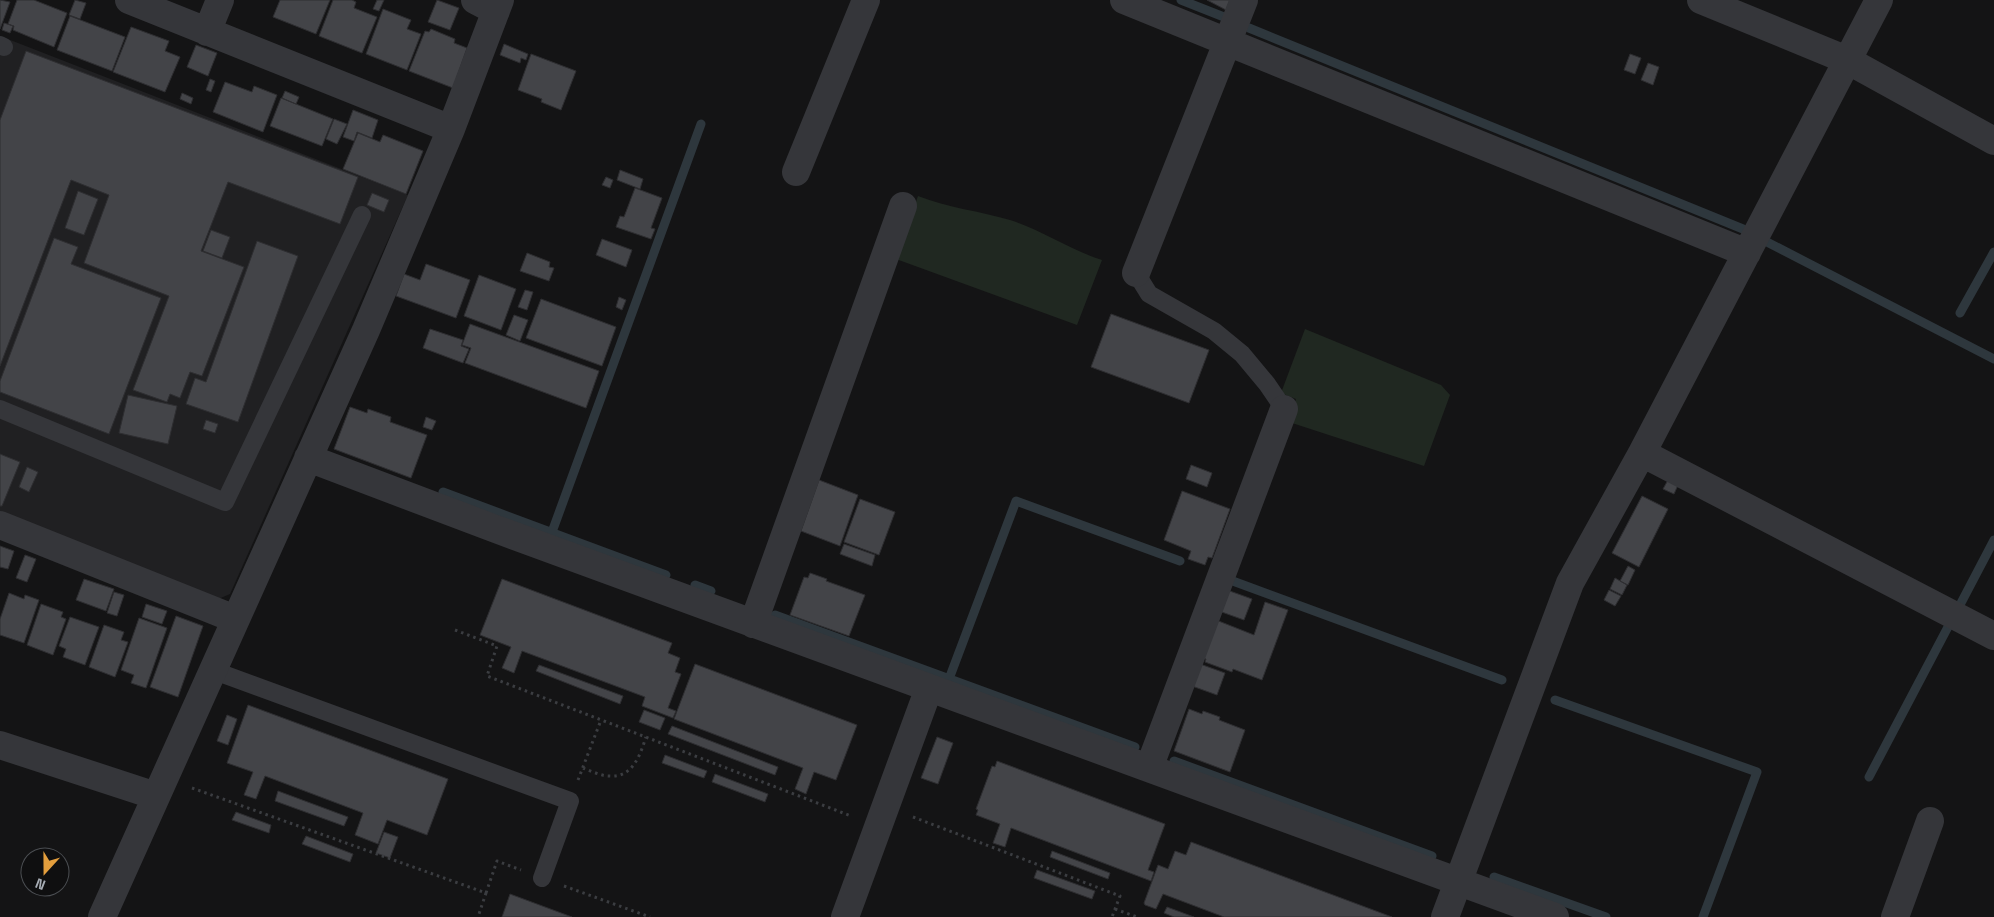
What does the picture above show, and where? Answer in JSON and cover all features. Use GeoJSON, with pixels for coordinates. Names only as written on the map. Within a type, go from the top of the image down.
{"type":"FeatureCollection","features":[{"type":"Feature","properties":{"kind":"street"},"geometry":{"type":"LineString","coordinates":[[129,0],[451,129]]}},
{"type":"Feature","properties":{"kind":"street"},"geometry":{"type":"LineString","coordinates":[[206,32],[220,0]]}},
{"type":"Feature","properties":{"kind":"street"},"geometry":{"type":"LineString","coordinates":[[796,172],[866,0]]}},
{"type":"Feature","properties":{"kind":"street"},"geometry":{"type":"LineString","coordinates":[[1124,0],[1747,253]]}},
{"type":"Feature","properties":{"kind":"street"},"geometry":{"type":"LineString","coordinates":[[1136,273],[1244,0]]}},
{"type":"Feature","properties":{"kind":"street"},"geometry":{"type":"LineString","coordinates":[[1701,0],[1847,60],[1994,141]]}},
{"type":"Feature","properties":{"kind":"street"},"geometry":{"type":"LineString","coordinates":[[1445,917],[1570,583],[1642,453],[1879,0]]}},
{"type":"Feature","properties":{"kind":"street"},"geometry":{"type":"LineString","coordinates":[[102,917],[366,330],[451,129],[490,4]]}},
{"type":"Feature","properties":{"kind":"street"},"geometry":{"type":"LineString","coordinates":[[753,624],[903,206]]}},
{"type":"Feature","properties":{"kind":"street"},"geometry":{"type":"LineString","coordinates":[[1149,768],[1284,409]]}},
{"type":"Feature","properties":{"kind":"street"},"geometry":{"type":"LineString","coordinates":[[1642,453],[1994,636]]}},
{"type":"Feature","properties":{"kind":"street"},"geometry":{"type":"LineString","coordinates":[[308,458],[753,624],[1555,917]]}},
{"type":"Feature","properties":{"kind":"street"},"geometry":{"type":"LineString","coordinates":[[0,525],[235,619]]}},
{"type":"Feature","properties":{"kind":"street"},"geometry":{"type":"LineString","coordinates":[[845,917],[929,688]]}},
{"type":"Feature","properties":{"kind":"street"},"geometry":{"type":"LineString","coordinates":[[0,745],[160,787]]}},
{"type":"Feature","properties":{"kind":"street"},"geometry":{"type":"LineString","coordinates":[[1895,917],[1930,821]]}},
{"type":"Feature","properties":{"kind":"lane"},"geometry":{"type":"LineString","coordinates":[[0,409],[225,502],[362,215]]}},
{"type":"Feature","properties":{"kind":"lane"},"geometry":{"type":"LineString","coordinates":[[1136,273],[1149,294],[1214,332],[1242,354],[1268,384],[1284,409]]}},
{"type":"Feature","properties":{"kind":"lane"},"geometry":{"type":"LineString","coordinates":[[212,670],[570,801],[542,878]]}},
{"type":"Feature","properties":{"kind":"path"},"geometry":{"type":"LineString","coordinates":[[455,630],[496,646],[487,676],[646,737],[1120,896],[1112,917]]}},
{"type":"Feature","properties":{"kind":"path"},"geometry":{"type":"LineString","coordinates":[[570,801],[601,720]]}},
{"type":"Feature","properties":{"kind":"path"},"geometry":{"type":"LineString","coordinates":[[583,768],[609,776],[626,773],[637,762],[646,737]]}},
{"type":"Feature","properties":{"kind":"path"},"geometry":{"type":"LineString","coordinates":[[160,787],[486,894],[478,917]]}},
{"type":"Feature","properties":{"kind":"path"},"geometry":{"type":"LineString","coordinates":[[1115,909],[1137,917]]}},
{"type":"Feature","properties":{"kind":"shaded area"},"geometry":{"type":"Polygon","coordinates":[[[0,36],[408,195],[230,594],[216,600],[0,514],[0,36]]]}},
{"type":"Feature","properties":{"kind":"shaded area"},"geometry":{"type":"Polygon","coordinates":[[[918,196],[941,204],[1022,224],[1102,260],[1077,325],[896,259],[918,196]]]}},
{"type":"Feature","properties":{"kind":"shaded area"},"geometry":{"type":"Polygon","coordinates":[[[1305,329],[1441,385],[1450,395],[1424,466],[1289,422],[1296,399],[1281,393],[1305,329]]]}},
{"type":"Feature","properties":{"kind":"building"},"geometry":{"type":"Polygon","coordinates":[[[0,0],[10,2],[0,29],[0,0]]]}},
{"type":"Feature","properties":{"kind":"building"},"geometry":{"type":"Polygon","coordinates":[[[17,0],[34,0],[67,13],[54,47],[13,30],[14,26],[8,24],[17,0]]]}},
{"type":"Feature","properties":{"kind":"building"},"geometry":{"type":"Polygon","coordinates":[[[75,0],[86,3],[80,19],[69,15],[75,0]]]}},
{"type":"Feature","properties":{"kind":"building"},"geometry":{"type":"Polygon","coordinates":[[[280,0],[330,0],[316,34],[273,17],[280,0]]]}},
{"type":"Feature","properties":{"kind":"building"},"geometry":{"type":"Polygon","coordinates":[[[333,0],[352,0],[356,2],[354,8],[377,17],[362,53],[319,36],[333,0]]]}},
{"type":"Feature","properties":{"kind":"building"},"geometry":{"type":"Polygon","coordinates":[[[377,0],[384,0],[379,11],[373,9],[377,0]]]}},
{"type":"Feature","properties":{"kind":"building"},"geometry":{"type":"Polygon","coordinates":[[[437,0],[459,8],[450,30],[428,22],[437,0]]]}},
{"type":"Feature","properties":{"kind":"building"},"geometry":{"type":"Polygon","coordinates":[[[1207,0],[1230,0],[1226,10],[1207,0]]]}},
{"type":"Feature","properties":{"kind":"building"},"geometry":{"type":"Polygon","coordinates":[[[383,9],[411,20],[407,29],[421,34],[407,70],[366,54],[383,9]]]}},
{"type":"Feature","properties":{"kind":"building"},"geometry":{"type":"Polygon","coordinates":[[[70,16],[125,37],[112,71],[57,50],[70,16]]]}},
{"type":"Feature","properties":{"kind":"building"},"geometry":{"type":"Polygon","coordinates":[[[4,23],[13,26],[10,33],[2,30],[4,23]]]}},
{"type":"Feature","properties":{"kind":"building"},"geometry":{"type":"Polygon","coordinates":[[[131,27],[169,41],[165,51],[180,57],[165,92],[113,72],[131,27]]]}},
{"type":"Feature","properties":{"kind":"building"},"geometry":{"type":"Polygon","coordinates":[[[431,29],[455,39],[454,43],[467,48],[453,88],[409,71],[425,31],[429,32],[431,29]]]}},
{"type":"Feature","properties":{"kind":"building"},"geometry":{"type":"Polygon","coordinates":[[[504,44],[528,54],[526,60],[521,58],[520,63],[500,55],[504,44]]]}},
{"type":"Feature","properties":{"kind":"building"},"geometry":{"type":"Polygon","coordinates":[[[196,45],[217,53],[208,76],[187,67],[196,45]]]}},
{"type":"Feature","properties":{"kind":"building"},"geometry":{"type":"Polygon","coordinates":[[[26,51],[358,177],[340,224],[228,182],[201,251],[244,267],[202,376],[190,372],[180,398],[170,394],[167,402],[133,390],[169,296],[84,263],[109,195],[71,180],[0,366],[0,120],[26,51]]]}},
{"type":"Feature","properties":{"kind":"building"},"geometry":{"type":"Polygon","coordinates":[[[531,54],[576,71],[561,110],[541,102],[542,99],[518,90],[531,54]]]}},
{"type":"Feature","properties":{"kind":"building"},"geometry":{"type":"Polygon","coordinates":[[[1630,54],[1641,58],[1635,74],[1624,70],[1630,54]]]}},
{"type":"Feature","properties":{"kind":"building"},"geometry":{"type":"Polygon","coordinates":[[[1648,63],[1659,67],[1653,85],[1641,80],[1648,63]]]}},
{"type":"Feature","properties":{"kind":"building"},"geometry":{"type":"Polygon","coordinates":[[[210,79],[215,81],[211,92],[206,90],[210,79]]]}},
{"type":"Feature","properties":{"kind":"building"},"geometry":{"type":"Polygon","coordinates":[[[225,82],[252,92],[254,86],[277,95],[263,132],[213,112],[225,82]]]}},
{"type":"Feature","properties":{"kind":"building"},"geometry":{"type":"Polygon","coordinates":[[[285,91],[299,97],[296,104],[282,98],[285,91]]]}},
{"type":"Feature","properties":{"kind":"building"},"geometry":{"type":"Polygon","coordinates":[[[182,93],[193,98],[191,104],[180,99],[182,93]]]}},
{"type":"Feature","properties":{"kind":"building"},"geometry":{"type":"Polygon","coordinates":[[[281,98],[333,119],[322,146],[270,126],[281,98]]]}},
{"type":"Feature","properties":{"kind":"building"},"geometry":{"type":"Polygon","coordinates":[[[353,110],[378,120],[372,138],[357,132],[354,141],[343,137],[353,110]]]}},
{"type":"Feature","properties":{"kind":"building"},"geometry":{"type":"Polygon","coordinates":[[[334,119],[347,124],[337,144],[326,139],[334,119]]]}},
{"type":"Feature","properties":{"kind":"building"},"geometry":{"type":"Polygon","coordinates":[[[358,133],[380,142],[383,135],[423,151],[406,194],[343,169],[358,133]]]}},
{"type":"Feature","properties":{"kind":"building"},"geometry":{"type":"Polygon","coordinates":[[[620,170],[643,179],[640,189],[617,180],[620,170]]]}},
{"type":"Feature","properties":{"kind":"building"},"geometry":{"type":"Polygon","coordinates":[[[606,177],[613,180],[610,188],[602,185],[606,177]]]}},
{"type":"Feature","properties":{"kind":"building"},"geometry":{"type":"Polygon","coordinates":[[[635,188],[662,198],[651,228],[655,229],[651,239],[616,227],[620,216],[624,217],[635,188]]]}},
{"type":"Feature","properties":{"kind":"building"},"geometry":{"type":"Polygon","coordinates":[[[78,191],[98,199],[84,235],[65,228],[78,191]]]}},
{"type":"Feature","properties":{"kind":"building"},"geometry":{"type":"Polygon","coordinates":[[[372,193],[389,200],[384,212],[367,205],[372,193]]]}},
{"type":"Feature","properties":{"kind":"building"},"geometry":{"type":"Polygon","coordinates":[[[211,230],[230,237],[222,258],[203,251],[211,230]]]}},
{"type":"Feature","properties":{"kind":"building"},"geometry":{"type":"Polygon","coordinates":[[[54,238],[78,247],[71,264],[161,298],[109,434],[0,392],[0,381],[54,238]]]}},
{"type":"Feature","properties":{"kind":"building"},"geometry":{"type":"Polygon","coordinates":[[[602,239],[632,250],[626,267],[596,255],[602,239]]]}},
{"type":"Feature","properties":{"kind":"building"},"geometry":{"type":"Polygon","coordinates":[[[257,241],[298,256],[238,422],[186,404],[195,378],[206,382],[257,241]]]}},
{"type":"Feature","properties":{"kind":"building"},"geometry":{"type":"Polygon","coordinates":[[[527,253],[550,262],[549,267],[554,268],[549,281],[520,271],[527,253]]]}},
{"type":"Feature","properties":{"kind":"building"},"geometry":{"type":"Polygon","coordinates":[[[426,264],[470,280],[456,318],[396,296],[404,274],[420,280],[426,264]]]}},
{"type":"Feature","properties":{"kind":"building"},"geometry":{"type":"Polygon","coordinates":[[[479,275],[516,289],[501,330],[464,316],[479,275]]]}},
{"type":"Feature","properties":{"kind":"building"},"geometry":{"type":"Polygon","coordinates":[[[525,290],[533,292],[527,310],[518,307],[525,290]]]}},
{"type":"Feature","properties":{"kind":"building"},"geometry":{"type":"Polygon","coordinates":[[[619,297],[626,300],[622,310],[616,307],[619,297]]]}},
{"type":"Feature","properties":{"kind":"building"},"geometry":{"type":"Polygon","coordinates":[[[541,299],[616,327],[602,366],[526,338],[541,299]]]}},
{"type":"Feature","properties":{"kind":"building"},"geometry":{"type":"Polygon","coordinates":[[[1111,314],[1209,350],[1189,403],[1091,367],[1111,314]]]}},
{"type":"Feature","properties":{"kind":"building"},"geometry":{"type":"Polygon","coordinates":[[[514,315],[528,320],[520,341],[506,335],[514,315]]]}},
{"type":"Feature","properties":{"kind":"building"},"geometry":{"type":"Polygon","coordinates":[[[470,324],[599,371],[586,408],[465,363],[471,348],[462,345],[470,324]]]}},
{"type":"Feature","properties":{"kind":"building"},"geometry":{"type":"Polygon","coordinates":[[[430,329],[463,340],[461,346],[469,349],[463,363],[423,348],[430,329]]]}},
{"type":"Feature","properties":{"kind":"building"},"geometry":{"type":"Polygon","coordinates":[[[128,395],[177,406],[168,444],[119,433],[128,395]]]}},
{"type":"Feature","properties":{"kind":"building"},"geometry":{"type":"Polygon","coordinates":[[[350,407],[367,413],[368,409],[391,417],[390,422],[427,435],[411,478],[334,449],[350,407]]]}},
{"type":"Feature","properties":{"kind":"building"},"geometry":{"type":"Polygon","coordinates":[[[426,417],[436,421],[432,430],[423,427],[426,417]]]}},
{"type":"Feature","properties":{"kind":"building"},"geometry":{"type":"Polygon","coordinates":[[[206,420],[218,424],[215,433],[203,429],[206,420]]]}},
{"type":"Feature","properties":{"kind":"building"},"geometry":{"type":"Polygon","coordinates":[[[0,454],[20,462],[2,506],[0,506],[0,454]]]}},
{"type":"Feature","properties":{"kind":"building"},"geometry":{"type":"Polygon","coordinates":[[[1191,465],[1212,473],[1207,487],[1186,479],[1191,465]]]}},
{"type":"Feature","properties":{"kind":"building"},"geometry":{"type":"Polygon","coordinates":[[[27,467],[38,472],[29,492],[19,487],[27,467]]]}},
{"type":"Feature","properties":{"kind":"building"},"geometry":{"type":"Polygon","coordinates":[[[819,480],[858,495],[840,546],[801,531],[819,480]]]}},
{"type":"Feature","properties":{"kind":"building"},"geometry":{"type":"Polygon","coordinates":[[[1668,480],[1678,485],[1674,494],[1663,489],[1668,480]]]}},
{"type":"Feature","properties":{"kind":"building"},"geometry":{"type":"Polygon","coordinates":[[[1182,491],[1230,509],[1212,558],[1208,557],[1205,565],[1188,559],[1191,551],[1164,540],[1182,491]]]}},
{"type":"Feature","properties":{"kind":"building"},"geometry":{"type":"Polygon","coordinates":[[[1642,496],[1668,509],[1639,567],[1612,553],[1642,496]]]}},
{"type":"Feature","properties":{"kind":"building"},"geometry":{"type":"Polygon","coordinates":[[[860,499],[895,512],[879,555],[844,542],[860,499]]]}},
{"type":"Feature","properties":{"kind":"building"},"geometry":{"type":"Polygon","coordinates":[[[844,544],[875,555],[872,566],[840,554],[844,544]]]}},
{"type":"Feature","properties":{"kind":"building"},"geometry":{"type":"Polygon","coordinates":[[[0,546],[14,551],[8,569],[0,567],[0,546]]]}},
{"type":"Feature","properties":{"kind":"building"},"geometry":{"type":"Polygon","coordinates":[[[25,555],[36,559],[27,582],[16,578],[25,555]]]}},
{"type":"Feature","properties":{"kind":"building"},"geometry":{"type":"Polygon","coordinates":[[[1628,566],[1635,570],[1628,585],[1620,581],[1628,566]]]}},
{"type":"Feature","properties":{"kind":"building"},"geometry":{"type":"Polygon","coordinates":[[[810,573],[865,595],[849,636],[790,615],[804,577],[808,578],[810,573]]]}},
{"type":"Feature","properties":{"kind":"building"},"geometry":{"type":"Polygon","coordinates":[[[1615,578],[1627,585],[1622,595],[1610,589],[1615,578]]]}},
{"type":"Feature","properties":{"kind":"building"},"geometry":{"type":"Polygon","coordinates":[[[84,579],[114,589],[106,611],[76,600],[84,579]]]}},
{"type":"Feature","properties":{"kind":"building"},"geometry":{"type":"Polygon","coordinates":[[[502,579],[672,643],[668,653],[680,658],[675,672],[681,674],[668,708],[676,711],[673,718],[642,706],[645,697],[522,651],[514,673],[502,668],[511,647],[480,635],[502,579]]]}},
{"type":"Feature","properties":{"kind":"building"},"geometry":{"type":"Polygon","coordinates":[[[1227,590],[1252,599],[1244,620],[1219,611],[1227,590]]]}},
{"type":"Feature","properties":{"kind":"building"},"geometry":{"type":"Polygon","coordinates":[[[1609,590],[1621,596],[1615,606],[1604,600],[1609,590]]]}},
{"type":"Feature","properties":{"kind":"building"},"geometry":{"type":"Polygon","coordinates":[[[114,592],[124,595],[117,616],[107,613],[114,592]]]}},
{"type":"Feature","properties":{"kind":"building"},"geometry":{"type":"Polygon","coordinates":[[[9,593],[24,599],[25,595],[39,600],[24,643],[0,635],[0,619],[9,593]]]}},
{"type":"Feature","properties":{"kind":"building"},"geometry":{"type":"Polygon","coordinates":[[[1265,602],[1288,610],[1262,680],[1233,669],[1232,672],[1205,662],[1206,659],[1202,658],[1216,620],[1254,635],[1265,602]]]}},
{"type":"Feature","properties":{"kind":"building"},"geometry":{"type":"Polygon","coordinates":[[[41,604],[63,612],[61,617],[66,619],[53,655],[27,645],[41,604]]]}},
{"type":"Feature","properties":{"kind":"building"},"geometry":{"type":"Polygon","coordinates":[[[146,604],[167,611],[162,624],[142,617],[146,604]]]}},
{"type":"Feature","properties":{"kind":"building"},"geometry":{"type":"Polygon","coordinates":[[[176,616],[203,626],[178,697],[150,687],[176,616]]]}},
{"type":"Feature","properties":{"kind":"building"},"geometry":{"type":"Polygon","coordinates":[[[70,617],[99,627],[85,665],[63,657],[66,649],[59,646],[70,617]]]}},
{"type":"Feature","properties":{"kind":"building"},"geometry":{"type":"Polygon","coordinates":[[[139,618],[167,628],[146,688],[131,683],[134,675],[121,670],[139,618]]]}},
{"type":"Feature","properties":{"kind":"building"},"geometry":{"type":"Polygon","coordinates":[[[104,625],[124,632],[121,640],[128,642],[115,677],[89,667],[104,625]]]}},
{"type":"Feature","properties":{"kind":"building"},"geometry":{"type":"Polygon","coordinates":[[[695,664],[857,725],[836,780],[814,772],[806,794],[795,789],[803,768],[674,719],[695,664]]]}},
{"type":"Feature","properties":{"kind":"building"},"geometry":{"type":"Polygon","coordinates":[[[1200,664],[1225,673],[1217,695],[1192,686],[1200,664]]]}},
{"type":"Feature","properties":{"kind":"building"},"geometry":{"type":"Polygon","coordinates":[[[539,665],[623,696],[620,704],[536,671],[539,665]]]}},
{"type":"Feature","properties":{"kind":"building"},"geometry":{"type":"Polygon","coordinates":[[[248,705],[448,779],[427,835],[387,820],[378,844],[355,835],[363,813],[265,776],[256,799],[244,795],[253,772],[227,763],[248,705]]]}},
{"type":"Feature","properties":{"kind":"building"},"geometry":{"type":"Polygon","coordinates":[[[1189,709],[1202,714],[1203,711],[1220,717],[1219,720],[1245,730],[1230,772],[1174,751],[1189,709]]]}},
{"type":"Feature","properties":{"kind":"building"},"geometry":{"type":"Polygon","coordinates":[[[644,710],[665,718],[660,730],[639,722],[644,710]]]}},
{"type":"Feature","properties":{"kind":"building"},"geometry":{"type":"Polygon","coordinates":[[[227,715],[237,719],[228,745],[217,741],[227,715]]]}},
{"type":"Feature","properties":{"kind":"building"},"geometry":{"type":"Polygon","coordinates":[[[672,726],[778,767],[775,775],[668,734],[672,726]]]}},
{"type":"Feature","properties":{"kind":"building"},"geometry":{"type":"Polygon","coordinates":[[[937,737],[953,743],[938,784],[921,778],[937,737]]]}},
{"type":"Feature","properties":{"kind":"building"},"geometry":{"type":"Polygon","coordinates":[[[665,755],[707,771],[704,778],[662,763],[665,755]]]}},
{"type":"Feature","properties":{"kind":"building"},"geometry":{"type":"Polygon","coordinates":[[[997,761],[1165,824],[1148,870],[1154,872],[1151,881],[1011,828],[1005,847],[993,843],[1000,824],[976,815],[978,810],[976,809],[992,766],[995,767],[997,761]]]}},
{"type":"Feature","properties":{"kind":"building"},"geometry":{"type":"Polygon","coordinates":[[[715,774],[768,794],[765,802],[712,782],[715,774]]]}},
{"type":"Feature","properties":{"kind":"building"},"geometry":{"type":"Polygon","coordinates":[[[278,791],[348,817],[344,826],[275,801],[278,791]]]}},
{"type":"Feature","properties":{"kind":"building"},"geometry":{"type":"Polygon","coordinates":[[[236,812],[271,825],[269,833],[232,820],[236,812]]]}},
{"type":"Feature","properties":{"kind":"building"},"geometry":{"type":"Polygon","coordinates":[[[384,832],[398,837],[390,858],[376,853],[384,832]]]}},
{"type":"Feature","properties":{"kind":"building"},"geometry":{"type":"Polygon","coordinates":[[[306,836],[353,854],[350,862],[302,844],[306,836]]]}},
{"type":"Feature","properties":{"kind":"building"},"geometry":{"type":"Polygon","coordinates":[[[1191,842],[1392,917],[1224,917],[1163,894],[1156,909],[1145,905],[1144,903],[1158,865],[1168,869],[1175,851],[1186,855],[1191,842]]]}},
{"type":"Feature","properties":{"kind":"building"},"geometry":{"type":"Polygon","coordinates":[[[1052,851],[1110,873],[1108,879],[1050,857],[1052,851]]]}},
{"type":"Feature","properties":{"kind":"building"},"geometry":{"type":"Polygon","coordinates":[[[1037,870],[1095,891],[1092,899],[1034,878],[1037,870]]]}},
{"type":"Feature","properties":{"kind":"building"},"geometry":{"type":"Polygon","coordinates":[[[510,894],[572,917],[502,917],[510,894]]]}},
{"type":"Feature","properties":{"kind":"building"},"geometry":{"type":"Polygon","coordinates":[[[1167,907],[1194,917],[1174,917],[1164,913],[1167,907]]]}},
{"type":"Feature","properties":{"kind":"waterway"},"geometry":{"type":"LineString","coordinates":[[1181,0],[1224,17]]}},
{"type":"Feature","properties":{"kind":"waterway"},"geometry":{"type":"LineString","coordinates":[[1249,28],[1743,229]]}},
{"type":"Feature","properties":{"kind":"waterway"},"geometry":{"type":"LineString","coordinates":[[552,532],[701,124]]}},
{"type":"Feature","properties":{"kind":"waterway"},"geometry":{"type":"LineString","coordinates":[[1767,242],[1994,359]]}},
{"type":"Feature","properties":{"kind":"waterway"},"geometry":{"type":"LineString","coordinates":[[1960,313],[1994,252]]}},
{"type":"Feature","properties":{"kind":"waterway"},"geometry":{"type":"LineString","coordinates":[[443,492],[666,575]]}},
{"type":"Feature","properties":{"kind":"waterway"},"geometry":{"type":"LineString","coordinates":[[949,679],[1016,501],[1180,561]]}},
{"type":"Feature","properties":{"kind":"waterway"},"geometry":{"type":"LineString","coordinates":[[1961,603],[1994,540]]}},
{"type":"Feature","properties":{"kind":"waterway"},"geometry":{"type":"LineString","coordinates":[[1230,580],[1502,680]]}},
{"type":"Feature","properties":{"kind":"waterway"},"geometry":{"type":"LineString","coordinates":[[695,585],[711,591]]}},
{"type":"Feature","properties":{"kind":"waterway"},"geometry":{"type":"LineString","coordinates":[[775,615],[1135,747]]}},
{"type":"Feature","properties":{"kind":"waterway"},"geometry":{"type":"LineString","coordinates":[[1869,777],[1949,625]]}},
{"type":"Feature","properties":{"kind":"waterway"},"geometry":{"type":"LineString","coordinates":[[1555,700],[1757,772],[1703,917]]}},
{"type":"Feature","properties":{"kind":"waterway"},"geometry":{"type":"LineString","coordinates":[[1174,761],[1432,856]]}},
{"type":"Feature","properties":{"kind":"waterway"},"geometry":{"type":"LineString","coordinates":[[1494,877],[1606,917]]}}]}
